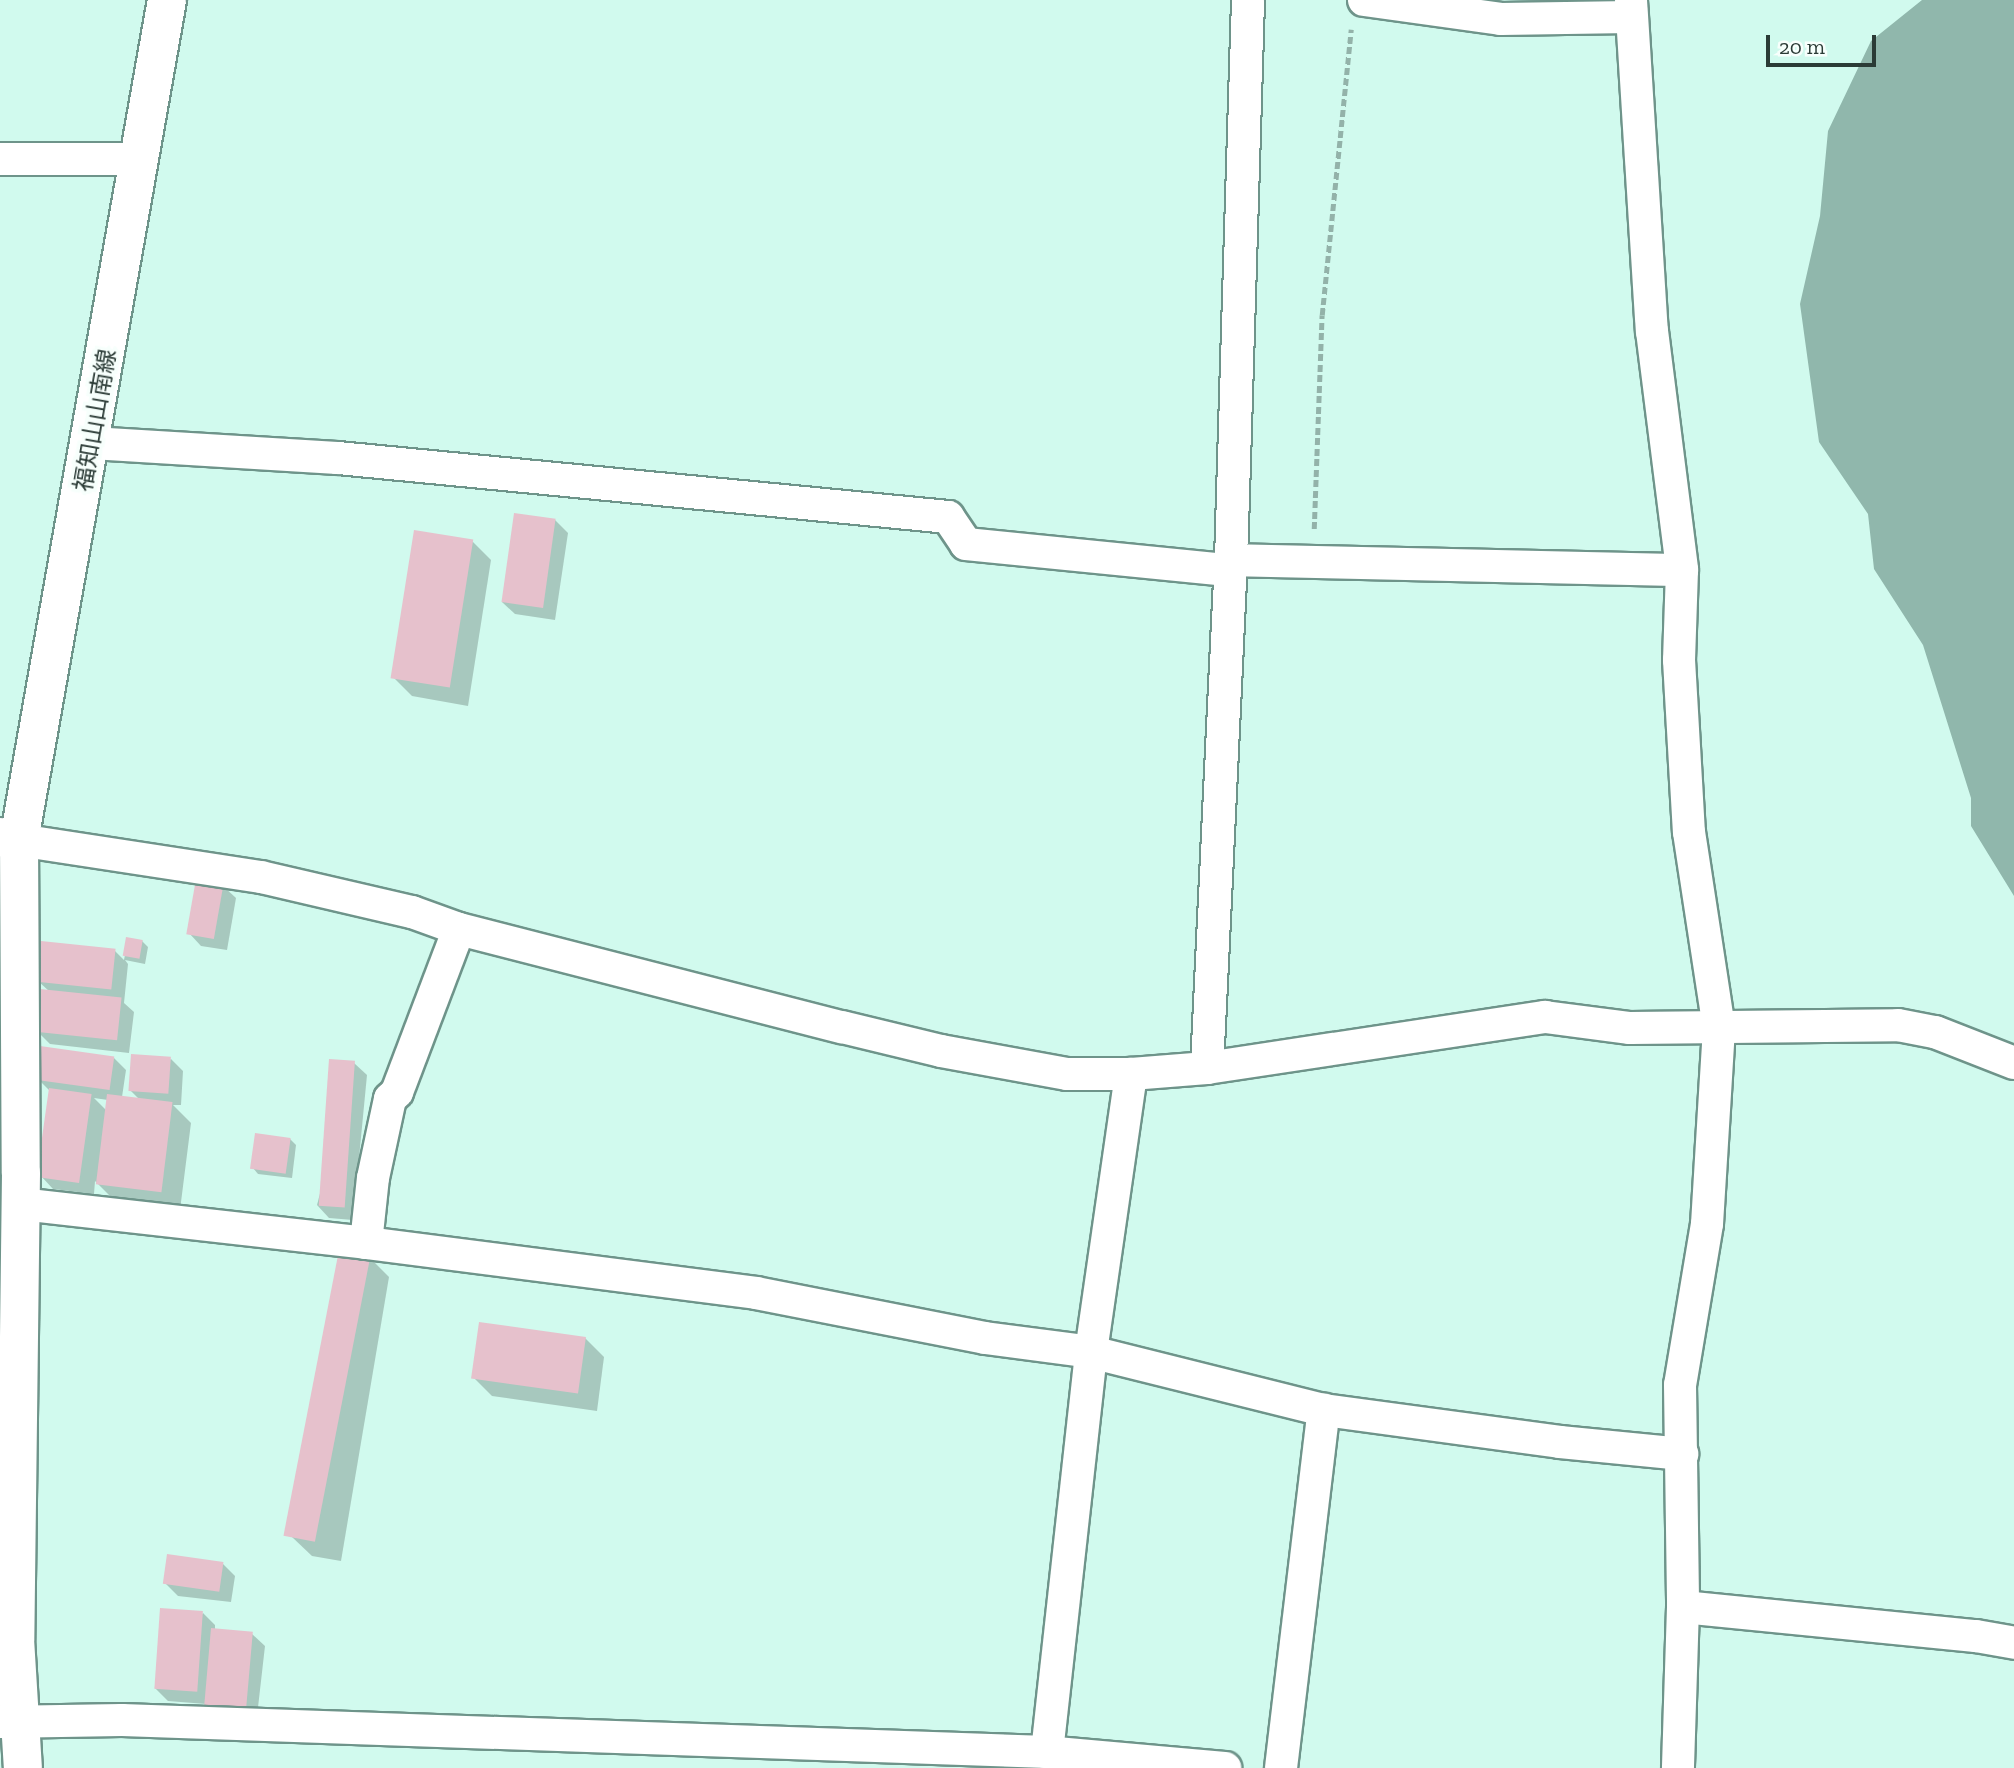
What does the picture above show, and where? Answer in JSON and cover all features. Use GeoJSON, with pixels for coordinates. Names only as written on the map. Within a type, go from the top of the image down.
{"type":"FeatureCollection","features":[{"type":"Feature","properties":{"kind":"main road","name":"福知山山南線"},"geometry":{"type":"LineString","coordinates":[[23,1768],[10,1722],[15,1639],[20,1204],[9,839],[91,443],[167,0]]}},
{"type":"Feature","properties":{"kind":"street"},"geometry":{"type":"LineString","coordinates":[[1207,1068],[1229,565],[1248,0]]}},
{"type":"Feature","properties":{"kind":"street"},"geometry":{"type":"LineString","coordinates":[[1358,14],[1501,19],[1631,9],[1652,331],[1682,570],[1679,660],[1689,832],[1719,1028],[1707,1224],[1680,1385],[1683,1607],[1678,1768]]}},
{"type":"Feature","properties":{"kind":"street"},"geometry":{"type":"LineString","coordinates":[[0,159],[139,159]]}},
{"type":"Feature","properties":{"kind":"street"},"geometry":{"type":"LineString","coordinates":[[91,443],[338,458],[948,517],[966,544],[1229,565],[1313,562],[1682,570]]}},
{"type":"Feature","properties":{"kind":"street"},"geometry":{"type":"LineString","coordinates":[[9,839],[261,877],[412,912],[459,929],[941,1051],[1067,1074],[1132,1074],[1207,1068],[1545,1017],[1630,1028],[1898,1025],[1935,1032],[2014,1063]]}},
{"type":"Feature","properties":{"kind":"street"},"geometry":{"type":"LineString","coordinates":[[366,1242],[373,1178],[390,1099],[397,1092],[459,929]]}},
{"type":"Feature","properties":{"kind":"street"},"geometry":{"type":"LineString","coordinates":[[1047,1752],[1091,1352],[1132,1074]]}},
{"type":"Feature","properties":{"kind":"street"},"geometry":{"type":"LineString","coordinates":[[20,1204],[366,1242],[756,1293],[985,1338],[1091,1352],[1324,1410],[1682,1454]]}},
{"type":"Feature","properties":{"kind":"street"},"geometry":{"type":"LineString","coordinates":[[1280,1768],[1324,1410]]}},
{"type":"Feature","properties":{"kind":"street"},"geometry":{"type":"LineString","coordinates":[[1683,1607],[1976,1636],[2014,1643]]}},
{"type":"Feature","properties":{"kind":"street"},"geometry":{"type":"LineString","coordinates":[[10,1722],[122,1720],[1047,1752],[1225,1768]]}},
{"type":"Feature","properties":{"kind":"path"},"geometry":{"type":"LineString","coordinates":[[1313,562],[1322,315],[1358,14]]}},
{"type":"Feature","properties":{"kind":"shaded area"},"geometry":{"type":"Polygon","coordinates":[[[1922,0],[2014,0],[2014,896],[1971,826],[1971,798],[1923,645],[1874,569],[1868,514],[1819,442],[1800,304],[1820,216],[1828,131],[1871,41],[1922,0]]]}},
{"type":"Feature","properties":{"kind":"building"},"geometry":{"type":"Polygon","coordinates":[[[514,513],[556,519],[543,608],[501,602],[514,513]]]}},
{"type":"Feature","properties":{"kind":"building"},"geometry":{"type":"Polygon","coordinates":[[[414,530],[473,539],[450,688],[391,678],[414,530]]]}},
{"type":"Feature","properties":{"kind":"building"},"geometry":{"type":"Polygon","coordinates":[[[196,879],[224,884],[214,939],[186,934],[196,879]]]}},
{"type":"Feature","properties":{"kind":"building"},"geometry":{"type":"Polygon","coordinates":[[[126,937],[143,940],[139,959],[123,956],[126,937]]]}},
{"type":"Feature","properties":{"kind":"building"},"geometry":{"type":"Polygon","coordinates":[[[41,941],[116,949],[111,990],[37,982],[41,941]]]}},
{"type":"Feature","properties":{"kind":"building"},"geometry":{"type":"Polygon","coordinates":[[[40,989],[122,998],[117,1040],[36,1032],[40,989]]]}},
{"type":"Feature","properties":{"kind":"building"},"geometry":{"type":"Polygon","coordinates":[[[40,1046],[114,1056],[110,1090],[35,1080],[40,1046]]]}},
{"type":"Feature","properties":{"kind":"building"},"geometry":{"type":"Polygon","coordinates":[[[131,1054],[171,1057],[168,1094],[128,1091],[131,1054]]]}},
{"type":"Feature","properties":{"kind":"building"},"geometry":{"type":"Polygon","coordinates":[[[329,1059],[355,1061],[345,1207],[319,1206],[329,1059]]]}},
{"type":"Feature","properties":{"kind":"building"},"geometry":{"type":"Polygon","coordinates":[[[49,1088],[92,1094],[79,1183],[36,1177],[49,1088]]]}},
{"type":"Feature","properties":{"kind":"building"},"geometry":{"type":"Polygon","coordinates":[[[107,1094],[173,1102],[161,1192],[96,1184],[107,1094]]]}},
{"type":"Feature","properties":{"kind":"building"},"geometry":{"type":"Polygon","coordinates":[[[255,1133],[291,1138],[286,1174],[250,1169],[255,1133]]]}},
{"type":"Feature","properties":{"kind":"building"},"geometry":{"type":"Polygon","coordinates":[[[339,1250],[370,1256],[315,1542],[283,1536],[339,1250]]]}},
{"type":"Feature","properties":{"kind":"building"},"geometry":{"type":"Polygon","coordinates":[[[479,1322],[586,1337],[578,1393],[471,1378],[479,1322]]]}},
{"type":"Feature","properties":{"kind":"building"},"geometry":{"type":"Polygon","coordinates":[[[167,1554],[223,1562],[219,1592],[163,1584],[167,1554]]]}},
{"type":"Feature","properties":{"kind":"building"},"geometry":{"type":"Polygon","coordinates":[[[160,1608],[203,1611],[197,1692],[154,1689],[160,1608]]]}},
{"type":"Feature","properties":{"kind":"building"},"geometry":{"type":"Polygon","coordinates":[[[211,1628],[253,1632],[246,1712],[204,1709],[211,1628]]]}}]}
